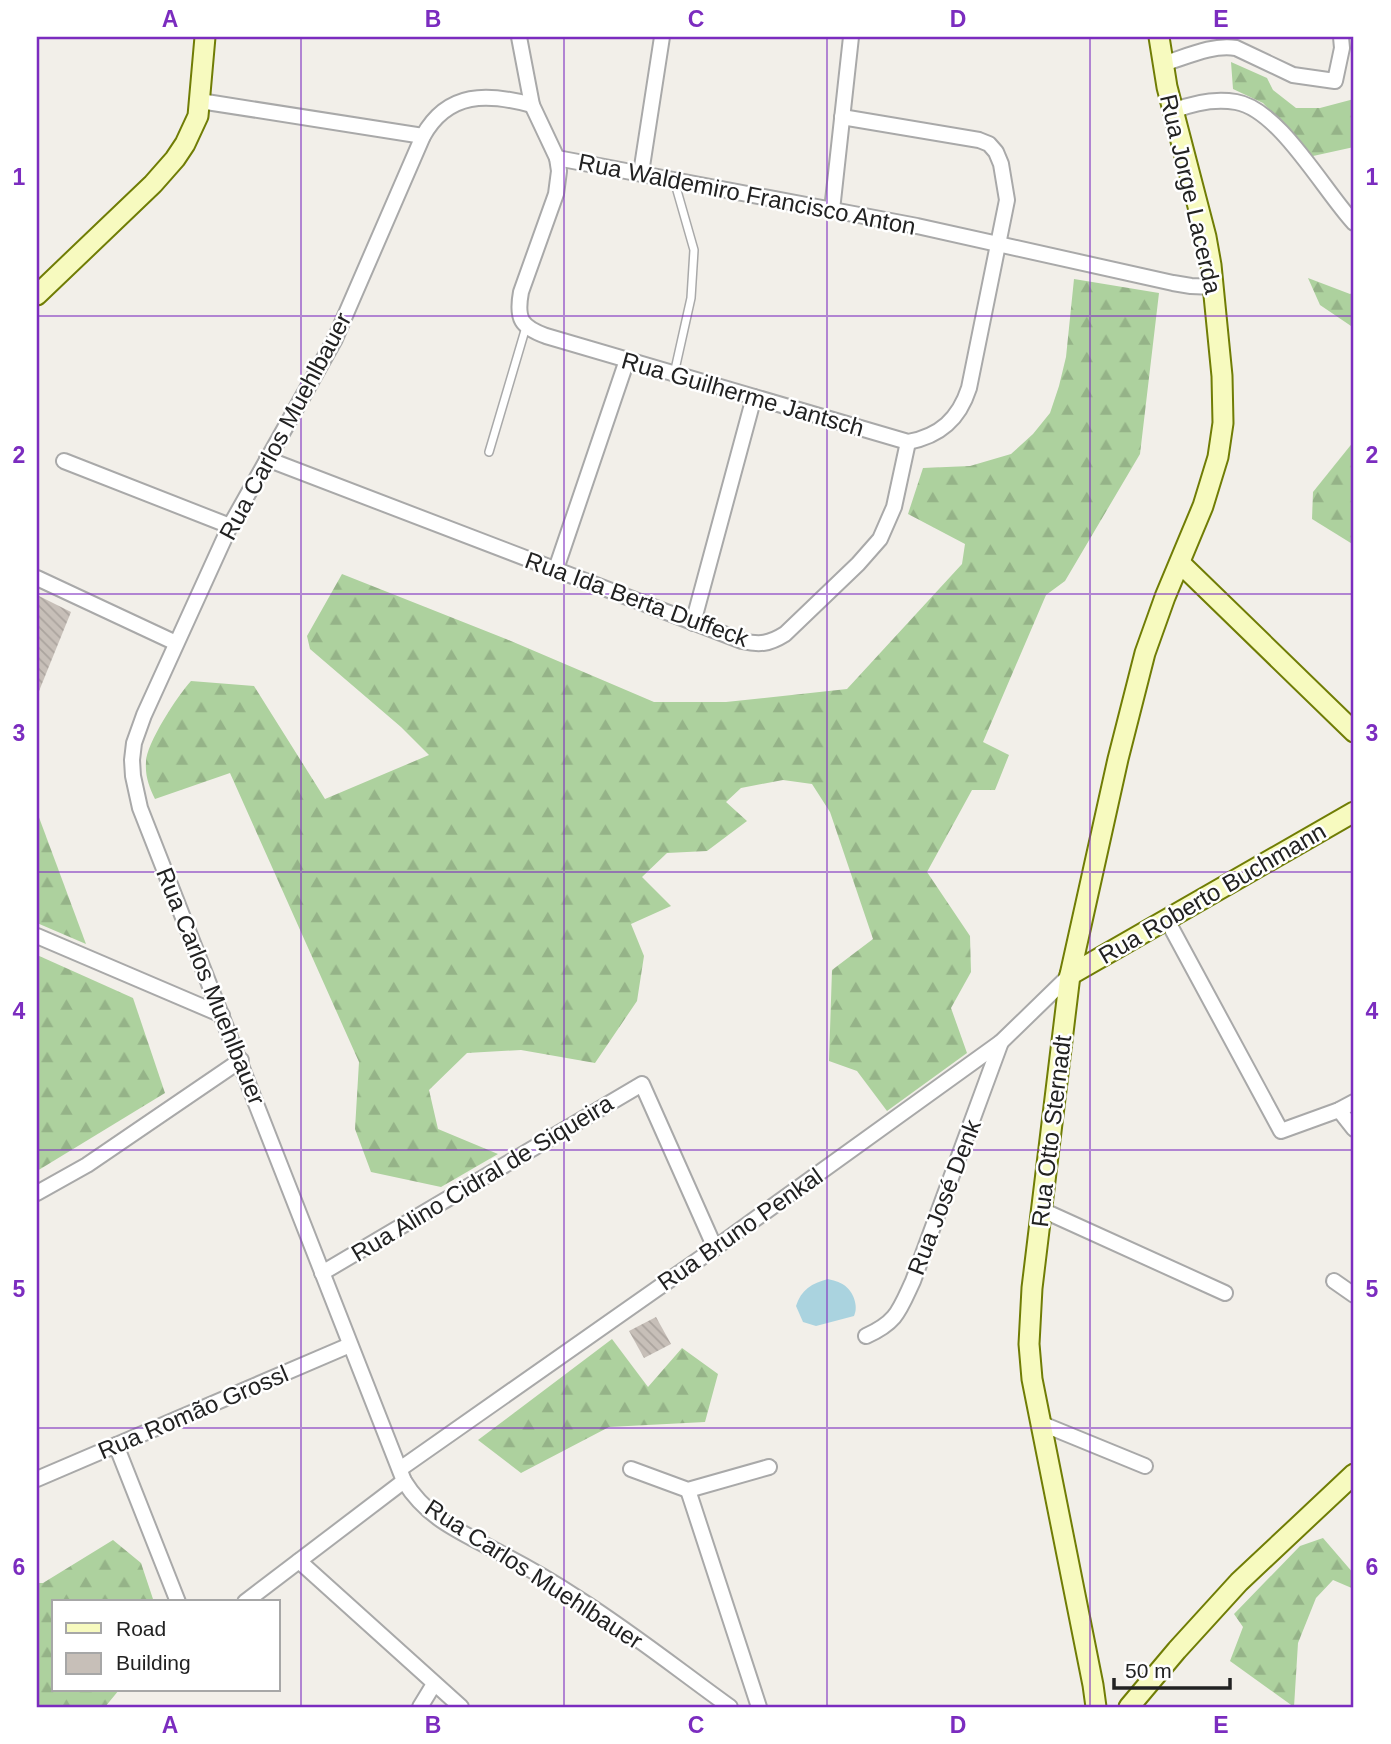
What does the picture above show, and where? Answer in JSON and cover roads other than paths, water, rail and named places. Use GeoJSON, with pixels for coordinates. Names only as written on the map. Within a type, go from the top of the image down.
{"type":"FeatureCollection","features":[{"type":"Feature","properties":{"kind":"main road"},"geometry":{"type":"LineString","coordinates":[[37,295],[163,173],[174,159],[198,116],[205,37]]}},
{"type":"Feature","properties":{"kind":"main road","name":"Rua Jorge Lacerda"},"geometry":{"type":"LineString","coordinates":[[1159,37],[1173,111],[1206,237],[1214,287],[1224,403],[1221,441],[1203,506],[1180,563]]}},
{"type":"Feature","properties":{"kind":"main road"},"geometry":{"type":"LineString","coordinates":[[1180,563],[1354,732]]}},
{"type":"Feature","properties":{"kind":"main road","name":"Rua Otto Sternadt"},"geometry":{"type":"LineString","coordinates":[[1096,1707],[1031,1370],[1029,1344],[1032,1287],[1070,975],[1134,695],[1155,624],[1180,563]]}},
{"type":"Feature","properties":{"kind":"main road","name":"Rua Roberto Buchmann"},"geometry":{"type":"LineString","coordinates":[[1070,975],[1354,812]]}},
{"type":"Feature","properties":{"kind":"main road"},"geometry":{"type":"LineString","coordinates":[[1129,1707],[1239,1582],[1354,1474]]}},
{"type":"Feature","properties":{"kind":"street","name":"Rua Waldemiro Francisco Anton"},"geometry":{"type":"LineString","coordinates":[[519,37],[532,105],[557,158],[832,210],[1173,283],[1214,287]]}},
{"type":"Feature","properties":{"kind":"street"},"geometry":{"type":"LineString","coordinates":[[641,173],[662,37]]}},
{"type":"Feature","properties":{"kind":"street"},"geometry":{"type":"LineString","coordinates":[[832,210],[851,37]]}},
{"type":"Feature","properties":{"kind":"street"},"geometry":{"type":"LineString","coordinates":[[1163,64],[1212,49],[1228,47],[1236,48],[1293,75],[1335,81],[1342,48],[1341,37]]}},
{"type":"Feature","properties":{"kind":"street"},"geometry":{"type":"LineString","coordinates":[[200,101],[423,136],[439,115],[464,101],[495,97],[532,105]]}},
{"type":"Feature","properties":{"kind":"street"},"geometry":{"type":"LineString","coordinates":[[1173,111],[1205,101],[1249,105],[1300,152],[1354,223]]}},
{"type":"Feature","properties":{"kind":"street"},"geometry":{"type":"LineString","coordinates":[[842,117],[989,144],[1001,164],[1007,200],[964,402],[957,414],[938,431],[923,439],[908,442]]}},
{"type":"Feature","properties":{"kind":"street","name":"Rua Carlos Muehlbauer"},"geometry":{"type":"LineString","coordinates":[[423,136],[335,340],[230,526],[176,643],[136,737],[132,760],[133,776],[141,808],[350,1345],[402,1475],[421,1505],[440,1520],[582,1601],[730,1707]]}},
{"type":"Feature","properties":{"kind":"street"},"geometry":{"type":"LineString","coordinates":[[526,327],[520,318],[521,292],[556,194],[559,171],[557,158]]}},
{"type":"Feature","properties":{"kind":"street","name":"Rua Guilherme Jantsch"},"geometry":{"type":"LineString","coordinates":[[526,327],[546,336],[908,442]]}},
{"type":"Feature","properties":{"kind":"street"},"geometry":{"type":"LineString","coordinates":[[556,569],[627,360]]}},
{"type":"Feature","properties":{"kind":"street"},"geometry":{"type":"LineString","coordinates":[[693,622],[754,397]]}},
{"type":"Feature","properties":{"kind":"street","name":"Rua Ida Berta Duffeck"},"geometry":{"type":"LineString","coordinates":[[267,459],[742,641],[762,644],[785,634],[858,564],[880,539],[894,508],[908,442]]}},
{"type":"Feature","properties":{"kind":"street"},"geometry":{"type":"LineString","coordinates":[[64,461],[230,526]]}},
{"type":"Feature","properties":{"kind":"street"},"geometry":{"type":"LineString","coordinates":[[37,578],[176,643]]}},
{"type":"Feature","properties":{"kind":"street"},"geometry":{"type":"LineString","coordinates":[[1167,920],[1281,1131],[1354,1102]]}},
{"type":"Feature","properties":{"kind":"street"},"geometry":{"type":"LineString","coordinates":[[37,936],[222,1015]]}},
{"type":"Feature","properties":{"kind":"street","name":"Rua Bruno Penkal"},"geometry":{"type":"LineString","coordinates":[[248,1600],[402,1475],[1001,1042],[1070,975]]}},
{"type":"Feature","properties":{"kind":"street","name":"Rua José Denk"},"geometry":{"type":"LineString","coordinates":[[866,1336],[883,1328],[893,1319],[905,1297],[927,1246],[1001,1042]]}},
{"type":"Feature","properties":{"kind":"street"},"geometry":{"type":"LineString","coordinates":[[37,1192],[87,1165],[240,1060]]}},
{"type":"Feature","properties":{"kind":"street","name":"Rua Alino Cidral de Siqueira"},"geometry":{"type":"LineString","coordinates":[[322,1273],[642,1084],[715,1248]]}},
{"type":"Feature","properties":{"kind":"street"},"geometry":{"type":"LineString","coordinates":[[1339,1110],[1354,1129]]}},
{"type":"Feature","properties":{"kind":"street"},"geometry":{"type":"LineString","coordinates":[[1040,1209],[1225,1293]]}},
{"type":"Feature","properties":{"kind":"street"},"geometry":{"type":"LineString","coordinates":[[1334,1281],[1354,1295]]}},
{"type":"Feature","properties":{"kind":"street","name":"Rua Romão Grossl"},"geometry":{"type":"LineString","coordinates":[[37,1479],[350,1345]]}},
{"type":"Feature","properties":{"kind":"street"},"geometry":{"type":"LineString","coordinates":[[1040,1423],[1145,1466]]}},
{"type":"Feature","properties":{"kind":"street"},"geometry":{"type":"LineString","coordinates":[[116,1445],[176,1600]]}},
{"type":"Feature","properties":{"kind":"street"},"geometry":{"type":"LineString","coordinates":[[631,1469],[688,1490],[769,1467]]}},
{"type":"Feature","properties":{"kind":"street"},"geometry":{"type":"LineString","coordinates":[[688,1490],[759,1707]]}},
{"type":"Feature","properties":{"kind":"street"},"geometry":{"type":"LineString","coordinates":[[299,1561],[461,1707]]}},
{"type":"Feature","properties":{"kind":"street"},"geometry":{"type":"LineString","coordinates":[[420,1707],[434,1684]]}},
{"type":"Feature","properties":{"kind":"lane"},"geometry":{"type":"LineString","coordinates":[[674,179],[694,250],[691,298],[674,374]]}},
{"type":"Feature","properties":{"kind":"lane"},"geometry":{"type":"LineString","coordinates":[[489,452],[526,327]]}},
{"type":"Feature","properties":{"kind":"water"},"geometry":{"type":"Polygon","coordinates":[[[828,1279],[842,1284],[850,1291],[855,1303],[854,1316],[816,1326],[803,1322],[796,1306],[801,1296],[812,1285],[828,1279]]]}}]}
